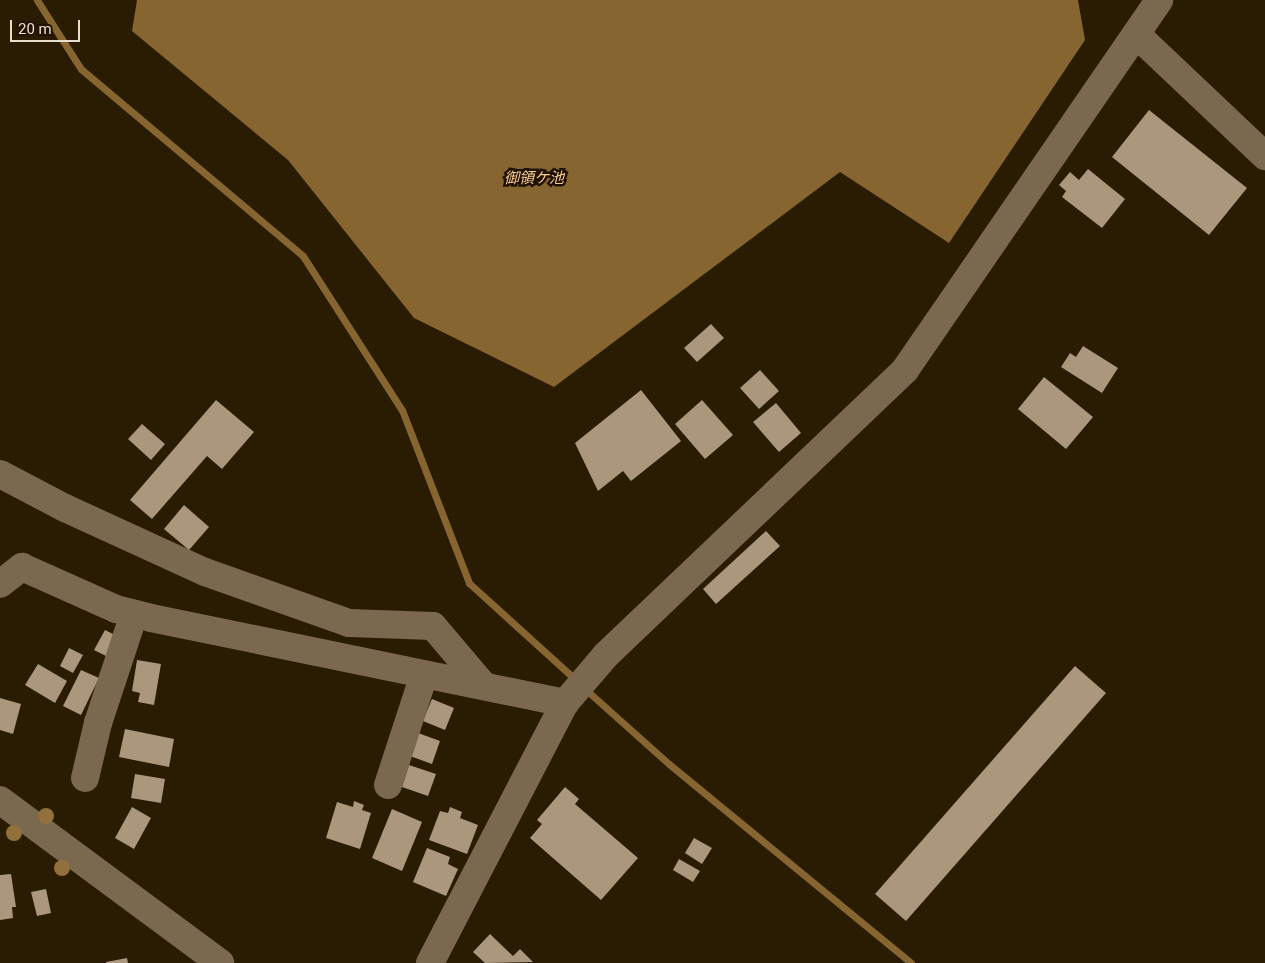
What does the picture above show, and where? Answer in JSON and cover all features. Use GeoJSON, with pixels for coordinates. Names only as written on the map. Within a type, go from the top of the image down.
{"type":"FeatureCollection","features":[{"type":"Feature","properties":{"kind":"street"},"geometry":{"type":"LineString","coordinates":[[430,963],[565,703],[606,655],[905,370],[1159,0]]}},
{"type":"Feature","properties":{"kind":"street"},"geometry":{"type":"LineString","coordinates":[[1136,34],[1265,156]]}},
{"type":"Feature","properties":{"kind":"street"},"geometry":{"type":"LineString","coordinates":[[0,474],[65,508],[206,572],[340,620],[433,626],[483,685]]}},
{"type":"Feature","properties":{"kind":"street"},"geometry":{"type":"LineString","coordinates":[[0,584],[22,567],[134,614],[565,703]]}},
{"type":"Feature","properties":{"kind":"street"},"geometry":{"type":"LineString","coordinates":[[85,778],[98,723],[134,614]]}},
{"type":"Feature","properties":{"kind":"street"},"geometry":{"type":"LineString","coordinates":[[388,785],[424,675]]}},
{"type":"Feature","properties":{"kind":"street"},"geometry":{"type":"LineString","coordinates":[[0,800],[220,963]]}},
{"type":"Feature","properties":{"kind":"water","name":"御領ケ池"},"geometry":{"type":"Polygon","coordinates":[[[137,0],[1078,0],[1085,40],[949,243],[840,172],[554,387],[414,318],[288,160],[132,31],[137,0]]]}},
{"type":"Feature","properties":{"kind":"building"},"geometry":{"type":"Polygon","coordinates":[[[1149,110],[1247,188],[1209,235],[1112,157],[1149,110]]]}},
{"type":"Feature","properties":{"kind":"building"},"geometry":{"type":"Polygon","coordinates":[[[1088,169],[1125,199],[1102,228],[1062,197],[1066,191],[1059,185],[1070,172],[1079,180],[1088,169]]]}},
{"type":"Feature","properties":{"kind":"building"},"geometry":{"type":"Polygon","coordinates":[[[711,324],[724,338],[697,362],[684,348],[711,324]]]}},
{"type":"Feature","properties":{"kind":"building"},"geometry":{"type":"Polygon","coordinates":[[[1083,346],[1118,368],[1102,393],[1061,367],[1070,353],[1076,357],[1083,346]]]}},
{"type":"Feature","properties":{"kind":"building"},"geometry":{"type":"Polygon","coordinates":[[[760,370],[779,391],[759,409],[740,388],[760,370]]]}},
{"type":"Feature","properties":{"kind":"building"},"geometry":{"type":"Polygon","coordinates":[[[1044,377],[1093,417],[1066,449],[1018,409],[1044,377]]]}},
{"type":"Feature","properties":{"kind":"building"},"geometry":{"type":"Polygon","coordinates":[[[641,390],[681,441],[631,481],[623,471],[598,491],[575,443],[641,390]]]}},
{"type":"Feature","properties":{"kind":"building"},"geometry":{"type":"Polygon","coordinates":[[[216,400],[254,432],[222,469],[207,456],[152,519],[130,500],[216,400]]]}},
{"type":"Feature","properties":{"kind":"building"},"geometry":{"type":"Polygon","coordinates":[[[702,400],[733,435],[705,459],[675,424],[702,400]]]}},
{"type":"Feature","properties":{"kind":"building"},"geometry":{"type":"Polygon","coordinates":[[[776,403],[801,433],[779,452],[753,422],[776,403]]]}},
{"type":"Feature","properties":{"kind":"building"},"geometry":{"type":"Polygon","coordinates":[[[142,424],[165,444],[151,460],[128,439],[142,424]]]}},
{"type":"Feature","properties":{"kind":"building"},"geometry":{"type":"Polygon","coordinates":[[[184,505],[209,527],[189,550],[164,529],[184,505]]]}},
{"type":"Feature","properties":{"kind":"building"},"geometry":{"type":"Polygon","coordinates":[[[766,531],[780,546],[716,604],[703,589],[766,531]]]}},
{"type":"Feature","properties":{"kind":"building"},"geometry":{"type":"Polygon","coordinates":[[[105,630],[117,636],[106,656],[94,650],[105,630]]]}},
{"type":"Feature","properties":{"kind":"building"},"geometry":{"type":"Polygon","coordinates":[[[69,648],[83,655],[73,673],[60,666],[69,648]]]}},
{"type":"Feature","properties":{"kind":"building"},"geometry":{"type":"Polygon","coordinates":[[[137,660],[161,664],[154,705],[138,702],[140,693],[132,691],[137,660]]]}},
{"type":"Feature","properties":{"kind":"building"},"geometry":{"type":"Polygon","coordinates":[[[38,664],[67,681],[55,703],[25,685],[38,664]]]}},
{"type":"Feature","properties":{"kind":"building"},"geometry":{"type":"Polygon","coordinates":[[[1075,666],[1106,693],[906,921],[875,894],[1075,666]]]}},
{"type":"Feature","properties":{"kind":"building"},"geometry":{"type":"Polygon","coordinates":[[[81,670],[99,678],[81,715],[63,706],[81,670]]]}},
{"type":"Feature","properties":{"kind":"building"},"geometry":{"type":"Polygon","coordinates":[[[0,698],[21,704],[13,734],[0,730],[0,698]]]}},
{"type":"Feature","properties":{"kind":"building"},"geometry":{"type":"Polygon","coordinates":[[[432,699],[454,708],[445,730],[423,721],[432,699]]]}},
{"type":"Feature","properties":{"kind":"building"},"geometry":{"type":"Polygon","coordinates":[[[125,729],[174,739],[169,767],[119,757],[125,729]]]}},
{"type":"Feature","properties":{"kind":"building"},"geometry":{"type":"Polygon","coordinates":[[[418,733],[440,741],[432,764],[410,756],[418,733]]]}},
{"type":"Feature","properties":{"kind":"building"},"geometry":{"type":"Polygon","coordinates":[[[409,765],[436,774],[428,796],[402,787],[409,765]]]}},
{"type":"Feature","properties":{"kind":"building"},"geometry":{"type":"Polygon","coordinates":[[[135,774],[165,779],[161,803],[131,798],[135,774]]]}},
{"type":"Feature","properties":{"kind":"building"},"geometry":{"type":"Polygon","coordinates":[[[565,787],[579,799],[575,804],[638,858],[601,900],[530,838],[542,824],[537,820],[565,787]]]}},
{"type":"Feature","properties":{"kind":"building"},"geometry":{"type":"Polygon","coordinates":[[[354,801],[364,805],[362,810],[371,813],[360,849],[326,838],[337,802],[353,807],[354,801]]]}},
{"type":"Feature","properties":{"kind":"building"},"geometry":{"type":"Polygon","coordinates":[[[132,807],[151,818],[134,849],[115,838],[132,807]]]}},
{"type":"Feature","properties":{"kind":"building"},"geometry":{"type":"Polygon","coordinates":[[[450,807],[462,812],[460,818],[478,825],[467,854],[429,840],[440,811],[448,813],[450,807]]]}},
{"type":"Feature","properties":{"kind":"building"},"geometry":{"type":"Polygon","coordinates":[[[392,809],[422,822],[402,871],[372,858],[392,809]]]}},
{"type":"Feature","properties":{"kind":"building"},"geometry":{"type":"Polygon","coordinates":[[[694,838],[712,848],[702,864],[685,853],[694,838]]]}},
{"type":"Feature","properties":{"kind":"building"},"geometry":{"type":"Polygon","coordinates":[[[427,848],[450,857],[448,864],[458,869],[446,896],[413,882],[427,848]]]}},
{"type":"Feature","properties":{"kind":"building"},"geometry":{"type":"Polygon","coordinates":[[[679,859],[700,871],[693,882],[673,870],[679,859]]]}},
{"type":"Feature","properties":{"kind":"building"},"geometry":{"type":"Polygon","coordinates":[[[11,874],[16,907],[12,907],[13,918],[0,920],[0,875],[11,874]]]}},
{"type":"Feature","properties":{"kind":"building"},"geometry":{"type":"Polygon","coordinates":[[[46,889],[51,913],[37,916],[31,892],[46,889]]]}},
{"type":"Feature","properties":{"kind":"building"},"geometry":{"type":"Polygon","coordinates":[[[490,934],[513,956],[520,949],[533,962],[485,963],[473,952],[490,934]]]}},
{"type":"Feature","properties":{"kind":"building"},"geometry":{"type":"Polygon","coordinates":[[[127,958],[128,963],[106,963],[106,962],[127,958]]]}},
{"type":"Feature","properties":{"kind":"waterway"},"geometry":{"type":"LineString","coordinates":[[37,0],[81,69],[303,256],[402,410],[469,583],[577,681]]}},
{"type":"Feature","properties":{"kind":"waterway"},"geometry":{"type":"LineString","coordinates":[[584,688],[669,764],[911,963]]}}]}
